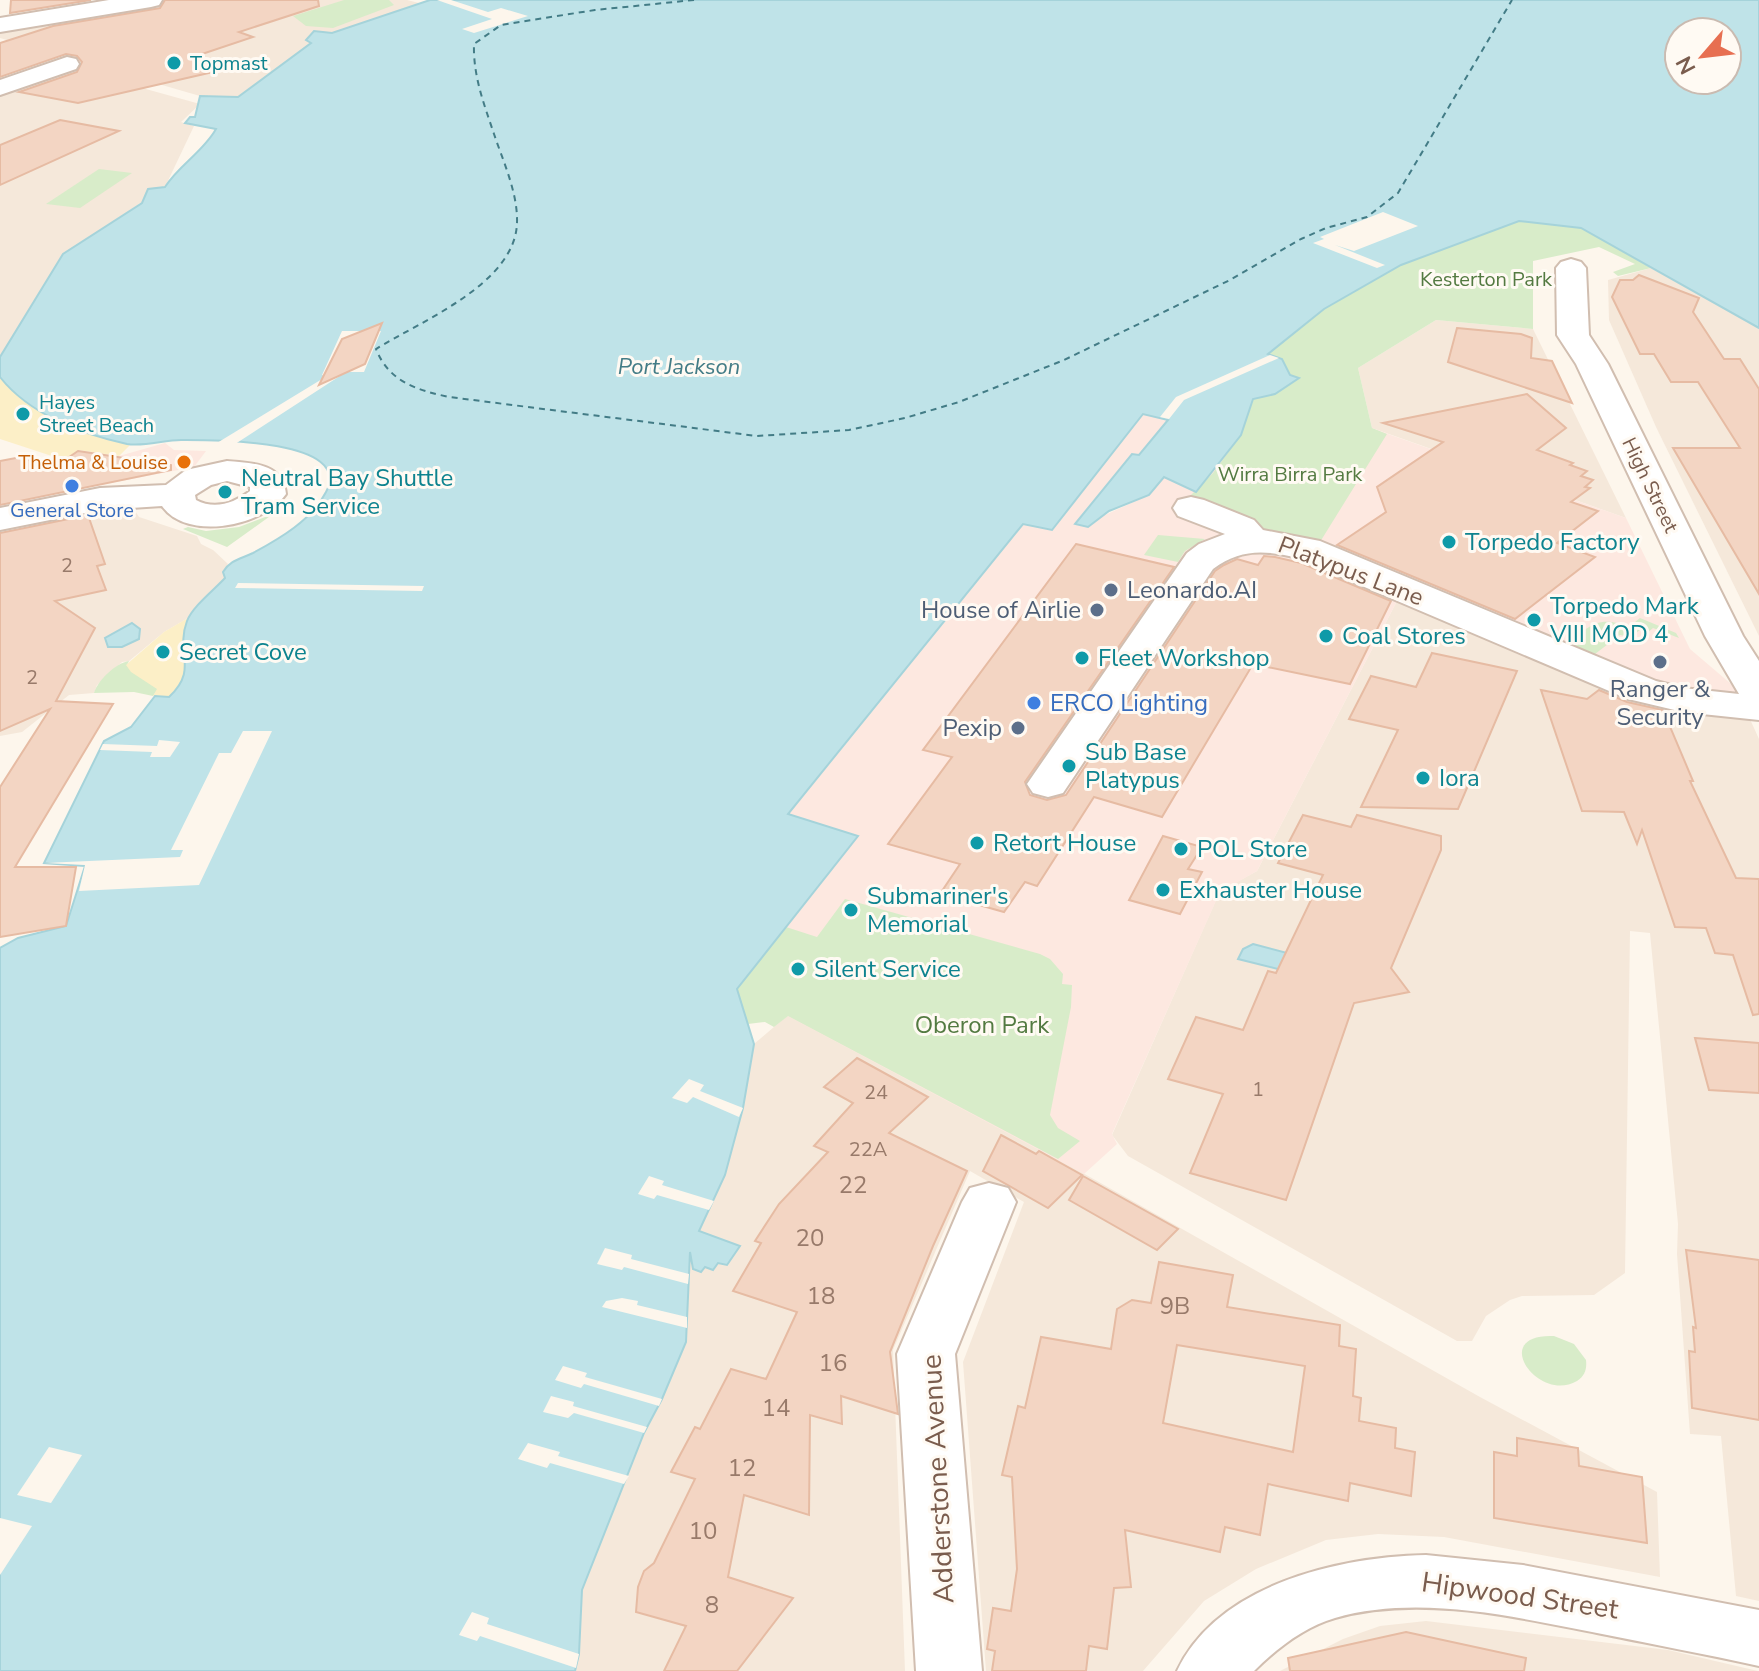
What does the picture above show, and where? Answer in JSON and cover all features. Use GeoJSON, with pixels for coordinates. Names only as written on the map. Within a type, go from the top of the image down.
{"type":"FeatureCollection","features":[{"type":"Feature","properties":{"kind":"street"},"geometry":{"type":"LineString","coordinates":[[0,25],[151,0]]}},
{"type":"Feature","properties":{"kind":"street"},"geometry":{"type":"LineString","coordinates":[[0,8],[67,15]]}},
{"type":"Feature","properties":{"kind":"street"},"geometry":{"type":"LineString","coordinates":[[0,88],[67,64],[13,48]]}},
{"type":"Feature","properties":{"kind":"street","name":"High Street"},"geometry":{"type":"LineString","coordinates":[[1571,268],[1573,335],[1592,364],[1724,636],[1759,694]]}},
{"type":"Feature","properties":{"kind":"street"},"geometry":{"type":"LineString","coordinates":[[0,519],[100,499],[177,495]]}},
{"type":"Feature","properties":{"kind":"street"},"geometry":{"type":"LineString","coordinates":[[1191,508],[1241,528],[1252,540]]}},
{"type":"Feature","properties":{"kind":"street","name":"Platypus Lane"},"geometry":{"type":"LineString","coordinates":[[1048,784],[1200,561],[1226,543],[1252,540],[1307,549],[1642,690],[1683,700],[1759,708]]}},
{"type":"Feature","properties":{"kind":"street","name":"Adderstone Avenue"},"geometry":{"type":"LineString","coordinates":[[949,1671],[926,1354],[989,1202]]}},
{"type":"Feature","properties":{"kind":"street","name":"Hipwood Street"},"geometry":{"type":"LineString","coordinates":[[1210,1671],[1235,1644],[1264,1622],[1292,1607],[1341,1590],[1406,1579],[1502,1588],[1759,1638]]}},
{"type":"Feature","properties":{"kind":"shaded area"},"geometry":{"type":"Polygon","coordinates":[[[200,0],[407,0],[419,3],[317,39],[237,97],[200,96],[0,38],[0,33],[96,20],[200,0]]]}},
{"type":"Feature","properties":{"kind":"shaded area"},"geometry":{"type":"Polygon","coordinates":[[[70,68],[200,104],[181,122],[194,126],[165,187],[63,254],[0,357],[0,95],[70,68]]]}},
{"type":"Feature","properties":{"kind":"shaded area"},"geometry":{"type":"Polygon","coordinates":[[[1651,268],[1759,328],[1759,636],[1656,427],[1609,320],[1608,280],[1651,268]]]}},
{"type":"Feature","properties":{"kind":"shaded area"},"geometry":{"type":"Polygon","coordinates":[[[1436,320],[1533,329],[1626,518],[1372,428],[1358,368],[1436,320]]]}},
{"type":"Feature","properties":{"kind":"shaded area","name":"Sub Base Platypus"},"geometry":{"type":"Polygon","coordinates":[[[1275,394],[1626,518],[1690,649],[1737,689],[1749,717],[1596,685],[1397,601],[1257,871],[1220,892],[1112,1134],[1117,1144],[1084,1174],[737,989],[822,825],[788,815],[1023,524],[1052,530],[1143,414],[1169,419],[1139,456],[1132,454],[1076,524],[1094,520],[1149,495],[1164,477],[1275,394]]]}},
{"type":"Feature","properties":{"kind":"shaded area"},"geometry":{"type":"Polygon","coordinates":[[[165,443],[174,450],[206,451],[194,467],[17,501],[55,461],[62,462],[78,450],[119,456],[165,443]]]}},
{"type":"Feature","properties":{"kind":"shaded area"},"geometry":{"type":"Polygon","coordinates":[[[135,511],[139,517],[197,536],[201,544],[228,564],[223,572],[225,578],[188,618],[164,632],[129,661],[122,662],[97,685],[94,693],[69,695],[22,732],[0,736],[0,538],[135,511]]]}},
{"type":"Feature","properties":{"kind":"shaded area"},"geometry":{"type":"Polygon","coordinates":[[[1397,601],[1749,717],[1759,739],[1759,1601],[1736,1596],[1721,1436],[1690,1434],[1677,1254],[1678,1224],[1650,933],[1630,931],[1625,1273],[1594,1295],[1522,1296],[1510,1300],[1486,1316],[1472,1341],[1457,1341],[1128,1156],[1112,1135],[1220,891],[1257,871],[1397,601]]]}},
{"type":"Feature","properties":{"kind":"shaded area"},"geometry":{"type":"Polygon","coordinates":[[[788,1015],[1058,1159],[1480,1397],[1657,1492],[1660,1577],[1444,1537],[1378,1534],[1326,1540],[1256,1569],[1204,1601],[1143,1671],[986,1671],[963,1362],[1024,1202],[970,1171],[893,1350],[905,1671],[575,1671],[579,1654],[582,1590],[644,1433],[686,1343],[690,1252],[725,1175],[743,1108],[754,1044],[788,1015]]]}},
{"type":"Feature","properties":{"kind":"shaded area"},"geometry":{"type":"Polygon","coordinates":[[[1426,1621],[1668,1650],[1758,1671],[1280,1671],[1343,1639],[1380,1626],[1426,1621]]]}},
{"type":"Feature","properties":{"kind":"green space"},"geometry":{"type":"Polygon","coordinates":[[[344,0],[389,0],[394,5],[333,28],[306,26],[293,16],[344,0]]]}},
{"type":"Feature","properties":{"kind":"green space"},"geometry":{"type":"Polygon","coordinates":[[[99,169],[132,173],[80,208],[46,204],[99,169]]]}},
{"type":"Feature","properties":{"kind":"green space"},"geometry":{"type":"Polygon","coordinates":[[[1519,221],[1582,228],[1651,268],[1618,276],[1613,272],[1635,264],[1599,247],[1533,261],[1533,329],[1436,320],[1358,368],[1372,428],[1387,434],[1320,542],[1226,534],[1174,512],[1191,502],[1187,499],[1213,473],[1241,435],[1253,399],[1275,394],[1298,378],[1290,375],[1267,354],[1324,309],[1401,265],[1519,221]]]}},
{"type":"Feature","properties":{"kind":"green space"},"geometry":{"type":"Polygon","coordinates":[[[273,514],[227,547],[183,529],[188,527],[206,531],[239,527],[273,514]]]}},
{"type":"Feature","properties":{"kind":"green space"},"geometry":{"type":"Polygon","coordinates":[[[1158,535],[1205,539],[1185,551],[1178,562],[1144,555],[1158,535]]]}},
{"type":"Feature","properties":{"kind":"green space"},"geometry":{"type":"Polygon","coordinates":[[[1640,618],[1676,633],[1679,638],[1653,628],[1647,633],[1640,630],[1631,637],[1620,635],[1591,657],[1564,646],[1594,624],[1609,622],[1629,627],[1640,618]]]}},
{"type":"Feature","properties":{"kind":"green space"},"geometry":{"type":"Polygon","coordinates":[[[129,661],[127,665],[158,689],[153,696],[134,692],[94,693],[108,673],[129,661]]]}},
{"type":"Feature","properties":{"kind":"green space","name":"Oberon Park"},"geometry":{"type":"Polygon","coordinates":[[[845,899],[1050,959],[1063,974],[1062,984],[1072,985],[1071,1007],[1050,1115],[1058,1128],[1080,1141],[1058,1159],[788,1016],[774,1027],[765,1022],[748,1024],[737,989],[786,927],[817,937],[845,899]]]}},
{"type":"Feature","properties":{"kind":"green space"},"geometry":{"type":"Polygon","coordinates":[[[1554,1336],[1574,1344],[1586,1360],[1582,1377],[1562,1386],[1535,1376],[1522,1355],[1524,1345],[1534,1338],[1554,1336]]]}},
{"type":"Feature","properties":{"kind":"sand","name":"Hayes Street Beach"},"geometry":{"type":"Polygon","coordinates":[[[0,377],[27,403],[43,412],[130,445],[119,456],[78,450],[64,460],[0,439],[0,377]]]}},
{"type":"Feature","properties":{"kind":"sand","name":"Secret Cove"},"geometry":{"type":"Polygon","coordinates":[[[188,618],[183,642],[186,676],[169,698],[153,696],[157,689],[131,672],[126,665],[164,632],[188,618]]]}},
{"type":"Feature","properties":{"kind":"water","name":"Port Jackson"},"geometry":{"type":"Polygon","coordinates":[[[430,0],[1759,0],[1759,328],[1581,228],[1519,221],[1401,265],[1324,309],[1268,354],[1282,359],[1290,375],[1299,378],[1275,394],[1253,399],[1241,435],[1196,492],[1164,477],[1149,495],[1109,511],[1088,527],[1075,524],[1132,454],[1139,455],[1168,420],[1143,414],[1052,530],[1023,524],[788,814],[858,836],[737,989],[754,1044],[743,1108],[725,1175],[699,1231],[740,1246],[727,1265],[718,1263],[713,1270],[705,1267],[701,1272],[693,1269],[690,1252],[686,1342],[644,1433],[582,1590],[579,1654],[575,1671],[0,1671],[0,948],[18,938],[66,926],[85,866],[44,863],[104,741],[131,727],[155,696],[169,697],[178,687],[185,669],[184,632],[194,610],[225,578],[223,572],[229,565],[284,535],[304,520],[326,492],[329,474],[319,461],[300,452],[274,446],[196,440],[134,445],[92,435],[57,421],[26,402],[0,377],[0,357],[63,254],[142,203],[148,189],[165,187],[211,137],[216,129],[185,123],[190,117],[195,117],[200,96],[238,97],[311,43],[306,40],[314,31],[332,33],[430,0]]]}},
{"type":"Feature","properties":{"kind":"water"},"geometry":{"type":"Polygon","coordinates":[[[132,623],[140,629],[139,639],[122,647],[108,647],[105,638],[132,623]]]}},
{"type":"Feature","properties":{"kind":"water"},"geometry":{"type":"Polygon","coordinates":[[[1253,944],[1336,966],[1330,982],[1238,959],[1243,949],[1253,944]]]}},
{"type":"Feature","properties":{"kind":"pier"},"geometry":{"type":"Polygon","coordinates":[[[437,0],[451,0],[488,12],[501,8],[528,16],[474,33],[462,29],[492,19],[437,0]]]}},
{"type":"Feature","properties":{"kind":"pier"},"geometry":{"type":"Polygon","coordinates":[[[1383,212],[1418,226],[1354,251],[1335,245],[1385,265],[1377,268],[1313,243],[1324,239],[1320,237],[1383,212]]]}},
{"type":"Feature","properties":{"kind":"pier"},"geometry":{"type":"Polygon","coordinates":[[[342,331],[381,331],[364,372],[346,372],[229,448],[212,446],[327,376],[322,375],[342,331]]]}},
{"type":"Feature","properties":{"kind":"pier"},"geometry":{"type":"Polygon","coordinates":[[[1270,355],[1279,358],[1184,400],[1169,419],[1160,417],[1176,397],[1270,355]]]}},
{"type":"Feature","properties":{"kind":"pier"},"geometry":{"type":"Polygon","coordinates":[[[238,583],[424,586],[422,591],[235,588],[238,583]]]}},
{"type":"Feature","properties":{"kind":"pier"},"geometry":{"type":"Polygon","coordinates":[[[243,731],[272,731],[199,885],[79,891],[85,865],[44,863],[180,857],[183,850],[171,850],[219,753],[231,753],[243,731]]]}},
{"type":"Feature","properties":{"kind":"pier"},"geometry":{"type":"Polygon","coordinates":[[[159,740],[180,742],[170,757],[150,757],[152,752],[100,750],[103,744],[157,746],[159,740]]]}},
{"type":"Feature","properties":{"kind":"pier"},"geometry":{"type":"Polygon","coordinates":[[[689,1079],[704,1085],[700,1091],[743,1108],[739,1117],[693,1097],[687,1103],[672,1098],[689,1079]]]}},
{"type":"Feature","properties":{"kind":"pier"},"geometry":{"type":"Polygon","coordinates":[[[649,1176],[664,1181],[662,1185],[714,1201],[709,1210],[657,1195],[654,1199],[638,1194],[649,1176]]]}},
{"type":"Feature","properties":{"kind":"pier"},"geometry":{"type":"Polygon","coordinates":[[[605,1248],[632,1255],[631,1259],[689,1274],[688,1284],[624,1267],[622,1270],[597,1264],[605,1248]]]}},
{"type":"Feature","properties":{"kind":"pier"},"geometry":{"type":"Polygon","coordinates":[[[622,1298],[638,1301],[637,1305],[687,1317],[687,1328],[602,1307],[606,1301],[622,1298]]]}},
{"type":"Feature","properties":{"kind":"pier"},"geometry":{"type":"Polygon","coordinates":[[[563,1366],[587,1373],[585,1377],[662,1399],[659,1406],[584,1384],[581,1388],[555,1380],[563,1366]]]}},
{"type":"Feature","properties":{"kind":"pier"},"geometry":{"type":"Polygon","coordinates":[[[551,1396],[574,1402],[573,1406],[647,1427],[644,1433],[574,1413],[568,1418],[543,1412],[551,1396]]]}},
{"type":"Feature","properties":{"kind":"pier"},"geometry":{"type":"Polygon","coordinates":[[[528,1443],[560,1452],[558,1456],[629,1476],[624,1484],[550,1463],[547,1468],[518,1459],[528,1443]]]}},
{"type":"Feature","properties":{"kind":"pier"},"geometry":{"type":"Polygon","coordinates":[[[49,1447],[82,1455],[51,1503],[17,1495],[49,1447]]]}},
{"type":"Feature","properties":{"kind":"pier"},"geometry":{"type":"Polygon","coordinates":[[[0,1518],[32,1526],[0,1575],[0,1518]]]}},
{"type":"Feature","properties":{"kind":"pier"},"geometry":{"type":"Polygon","coordinates":[[[472,1612],[489,1618],[487,1624],[579,1654],[576,1668],[480,1636],[477,1641],[459,1635],[472,1612]]]}},
{"type":"Feature","properties":{"kind":"building"},"geometry":{"type":"Polygon","coordinates":[[[11,0],[91,0],[10,13],[11,0]]]}},
{"type":"Feature","properties":{"kind":"building"},"geometry":{"type":"Polygon","coordinates":[[[165,0],[318,0],[319,6],[239,32],[253,37],[193,57],[211,67],[207,68],[213,72],[78,103],[19,92],[77,72],[82,62],[77,56],[66,54],[0,77],[0,43],[53,26],[160,8],[165,0]]]}},
{"type":"Feature","properties":{"kind":"building"},"geometry":{"type":"Polygon","coordinates":[[[60,120],[119,131],[0,185],[0,145],[60,120]]]}},
{"type":"Feature","properties":{"kind":"building"},"geometry":{"type":"Polygon","coordinates":[[[1639,275],[1699,298],[1693,312],[1724,359],[1740,359],[1759,389],[1759,594],[1673,448],[1740,448],[1698,382],[1671,382],[1654,354],[1640,354],[1612,297],[1620,280],[1633,280],[1639,275]]]}},
{"type":"Feature","properties":{"kind":"building"},"geometry":{"type":"Polygon","coordinates":[[[382,323],[365,364],[319,385],[342,339],[382,323]]]}},
{"type":"Feature","properties":{"kind":"building"},"geometry":{"type":"Polygon","coordinates":[[[1457,328],[1521,334],[1532,338],[1531,358],[1552,361],[1572,403],[1448,362],[1457,328]]]}},
{"type":"Feature","properties":{"kind":"building","name":"Torpedo Factory"},"geometry":{"type":"Polygon","coordinates":[[[1527,394],[1566,428],[1537,450],[1573,463],[1570,465],[1587,471],[1581,476],[1593,480],[1585,487],[1590,488],[1571,502],[1598,511],[1557,543],[1595,557],[1515,619],[1337,545],[1386,512],[1377,487],[1443,442],[1383,423],[1527,394]]]}},
{"type":"Feature","properties":{"kind":"building"},"geometry":{"type":"Polygon","coordinates":[[[78,451],[171,465],[171,470],[0,505],[0,461],[21,457],[53,468],[78,451]]]}},
{"type":"Feature","properties":{"kind":"building"},"geometry":{"type":"Polygon","coordinates":[[[88,515],[105,564],[97,566],[106,590],[55,601],[95,628],[56,701],[113,704],[15,867],[76,867],[66,926],[0,937],[0,787],[50,709],[0,731],[0,533],[88,515]]]}},
{"type":"Feature","properties":{"kind":"building"},"geometry":{"type":"Polygon","coordinates":[[[1076,544],[1174,567],[1025,782],[1030,795],[1047,800],[1066,795],[1215,571],[1224,565],[1237,559],[1258,565],[1264,556],[1275,557],[1301,563],[1391,601],[1350,684],[1253,664],[1162,817],[1094,797],[1037,886],[1025,882],[1004,912],[940,894],[960,864],[888,844],[952,757],[923,750],[1076,544]]]}},
{"type":"Feature","properties":{"kind":"building"},"geometry":{"type":"Polygon","coordinates":[[[1432,653],[1517,671],[1458,809],[1361,807],[1398,730],[1349,719],[1371,676],[1416,687],[1432,653]]]}},
{"type":"Feature","properties":{"kind":"building"},"geometry":{"type":"Polygon","coordinates":[[[1541,690],[1587,699],[1599,690],[1627,702],[1663,710],[1693,781],[1690,781],[1736,878],[1759,879],[1759,1014],[1753,1015],[1733,955],[1715,953],[1706,928],[1675,927],[1642,830],[1637,844],[1624,812],[1582,811],[1541,690]]]}},
{"type":"Feature","properties":{"kind":"building"},"geometry":{"type":"Polygon","coordinates":[[[1303,815],[1351,827],[1357,815],[1441,836],[1441,850],[1391,968],[1409,992],[1354,1003],[1286,1200],[1190,1173],[1223,1094],[1168,1079],[1196,1017],[1243,1030],[1268,971],[1276,973],[1323,875],[1278,863],[1303,815]]]}},
{"type":"Feature","properties":{"kind":"building","name":"Exhauster House"},"geometry":{"type":"Polygon","coordinates":[[[1163,836],[1202,847],[1188,869],[1202,872],[1180,914],[1129,900],[1163,836]]]}},
{"type":"Feature","properties":{"kind":"building"},"geometry":{"type":"Polygon","coordinates":[[[1695,1038],[1759,1043],[1759,1093],[1709,1090],[1695,1038]]]}},
{"type":"Feature","properties":{"kind":"building"},"geometry":{"type":"Polygon","coordinates":[[[857,1058],[928,1097],[889,1133],[967,1171],[890,1352],[898,1414],[841,1396],[842,1424],[810,1415],[809,1515],[744,1495],[728,1577],[793,1598],[737,1671],[664,1671],[686,1626],[636,1612],[638,1587],[644,1571],[654,1563],[695,1479],[671,1472],[695,1427],[700,1429],[731,1369],[766,1379],[797,1312],[733,1291],[761,1243],[755,1241],[779,1204],[828,1152],[814,1146],[853,1103],[824,1087],[857,1058]]]}},
{"type":"Feature","properties":{"kind":"building"},"geometry":{"type":"Polygon","coordinates":[[[1001,1135],[1036,1154],[1039,1151],[1082,1175],[1048,1208],[983,1171],[1001,1135]]]}},
{"type":"Feature","properties":{"kind":"building"},"geometry":{"type":"Polygon","coordinates":[[[1083,1176],[1178,1229],[1157,1250],[1069,1200],[1083,1176]]]}},
{"type":"Feature","properties":{"kind":"building"},"geometry":{"type":"Polygon","coordinates":[[[1686,1250],[1759,1260],[1759,1420],[1692,1408],[1689,1351],[1695,1352],[1693,1327],[1696,1328],[1686,1250]]]}},
{"type":"Feature","properties":{"kind":"building"},"geometry":{"type":"Polygon","coordinates":[[[1159,1262],[1233,1275],[1227,1307],[1340,1325],[1339,1346],[1356,1349],[1353,1396],[1361,1398],[1359,1421],[1396,1428],[1395,1448],[1415,1452],[1411,1496],[1350,1483],[1348,1501],[1268,1484],[1260,1535],[1225,1527],[1220,1552],[1125,1530],[1131,1587],[1114,1588],[1107,1649],[1089,1646],[1086,1671],[992,1671],[995,1651],[987,1649],[993,1608],[1011,1611],[1017,1569],[1012,1477],[1002,1475],[1018,1406],[1025,1408],[1041,1337],[1111,1349],[1117,1309],[1132,1300],[1151,1303],[1159,1262]],[[1177,1345],[1163,1423],[1293,1452],[1305,1366],[1177,1345]]]}},
{"type":"Feature","properties":{"kind":"building"},"geometry":{"type":"Polygon","coordinates":[[[1517,1438],[1578,1448],[1579,1466],[1642,1477],[1647,1543],[1494,1518],[1494,1452],[1517,1456],[1517,1438]]]}},
{"type":"Feature","properties":{"kind":"building"},"geometry":{"type":"Polygon","coordinates":[[[1406,1632],[1526,1658],[1524,1671],[1290,1671],[1288,1658],[1406,1632]]]}},
{"type":"Feature","properties":{"kind":"ferry route"},"geometry":{"type":"LineString","coordinates":[[694,0],[595,10],[501,25],[474,44],[480,90],[515,200],[517,223],[512,245],[500,264],[463,298],[376,349],[396,377],[415,387],[449,397],[757,436],[849,430],[959,402],[1064,360],[1230,280],[1301,239],[1326,228],[1367,217],[1398,193],[1512,0]]}},
{"type":"Feature","properties":{"kind":"place","name":"Topmast"},"geometry":{"type":"Point","coordinates":[174,63]}},
{"type":"Feature","properties":{"kind":"place","name":"Hayes Street Beach"},"geometry":{"type":"Point","coordinates":[23,414]}},
{"type":"Feature","properties":{"kind":"place","name":"Thelma & Louise"},"geometry":{"type":"Point","coordinates":[184,462]}},
{"type":"Feature","properties":{"kind":"place","name":"General Store"},"geometry":{"type":"Point","coordinates":[72,486]}},
{"type":"Feature","properties":{"kind":"place","name":"Neutral Bay Shuttle Tram Service"},"geometry":{"type":"Point","coordinates":[225,492]}},
{"type":"Feature","properties":{"kind":"place","name":"Torpedo Factory"},"geometry":{"type":"Point","coordinates":[1449,542]}},
{"type":"Feature","properties":{"kind":"place","name":"Leonardo.AI"},"geometry":{"type":"Point","coordinates":[1111,590]}},
{"type":"Feature","properties":{"kind":"place","name":"House of Airlie"},"geometry":{"type":"Point","coordinates":[1097,610]}},
{"type":"Feature","properties":{"kind":"place","name":"Torpedo Mark VIII MOD 4"},"geometry":{"type":"Point","coordinates":[1534,620]}},
{"type":"Feature","properties":{"kind":"place","name":"Coal Stores"},"geometry":{"type":"Point","coordinates":[1326,636]}},
{"type":"Feature","properties":{"kind":"place","name":"Secret Cove"},"geometry":{"type":"Point","coordinates":[163,652]}},
{"type":"Feature","properties":{"kind":"place","name":"Fleet Workshop"},"geometry":{"type":"Point","coordinates":[1082,658]}},
{"type":"Feature","properties":{"kind":"place","name":"Ranger & Security"},"geometry":{"type":"Point","coordinates":[1660,662]}},
{"type":"Feature","properties":{"kind":"place","name":"ERCO Lighting"},"geometry":{"type":"Point","coordinates":[1034,703]}},
{"type":"Feature","properties":{"kind":"place","name":"Pexip"},"geometry":{"type":"Point","coordinates":[1018,728]}},
{"type":"Feature","properties":{"kind":"place","name":"Sub Base Platypus"},"geometry":{"type":"Point","coordinates":[1069,766]}},
{"type":"Feature","properties":{"kind":"place","name":"Iora"},"geometry":{"type":"Point","coordinates":[1423,778]}},
{"type":"Feature","properties":{"kind":"place","name":"Retort House"},"geometry":{"type":"Point","coordinates":[977,843]}},
{"type":"Feature","properties":{"kind":"place","name":"POL Store"},"geometry":{"type":"Point","coordinates":[1181,849]}},
{"type":"Feature","properties":{"kind":"place","name":"Exhauster House"},"geometry":{"type":"Point","coordinates":[1163,890]}},
{"type":"Feature","properties":{"kind":"place","name":"Submariner's Memorial"},"geometry":{"type":"Point","coordinates":[851,910]}},
{"type":"Feature","properties":{"kind":"place","name":"Silent Service"},"geometry":{"type":"Point","coordinates":[798,969]}},
{"type":"Feature","properties":{"kind":"park label","name":"Kesterton Park"},"geometry":{"type":"Point","coordinates":[1486,279]}},
{"type":"Feature","properties":{"kind":"park label","name":"Wirra Birra Park"},"geometry":{"type":"Point","coordinates":[1290,474]}}]}
